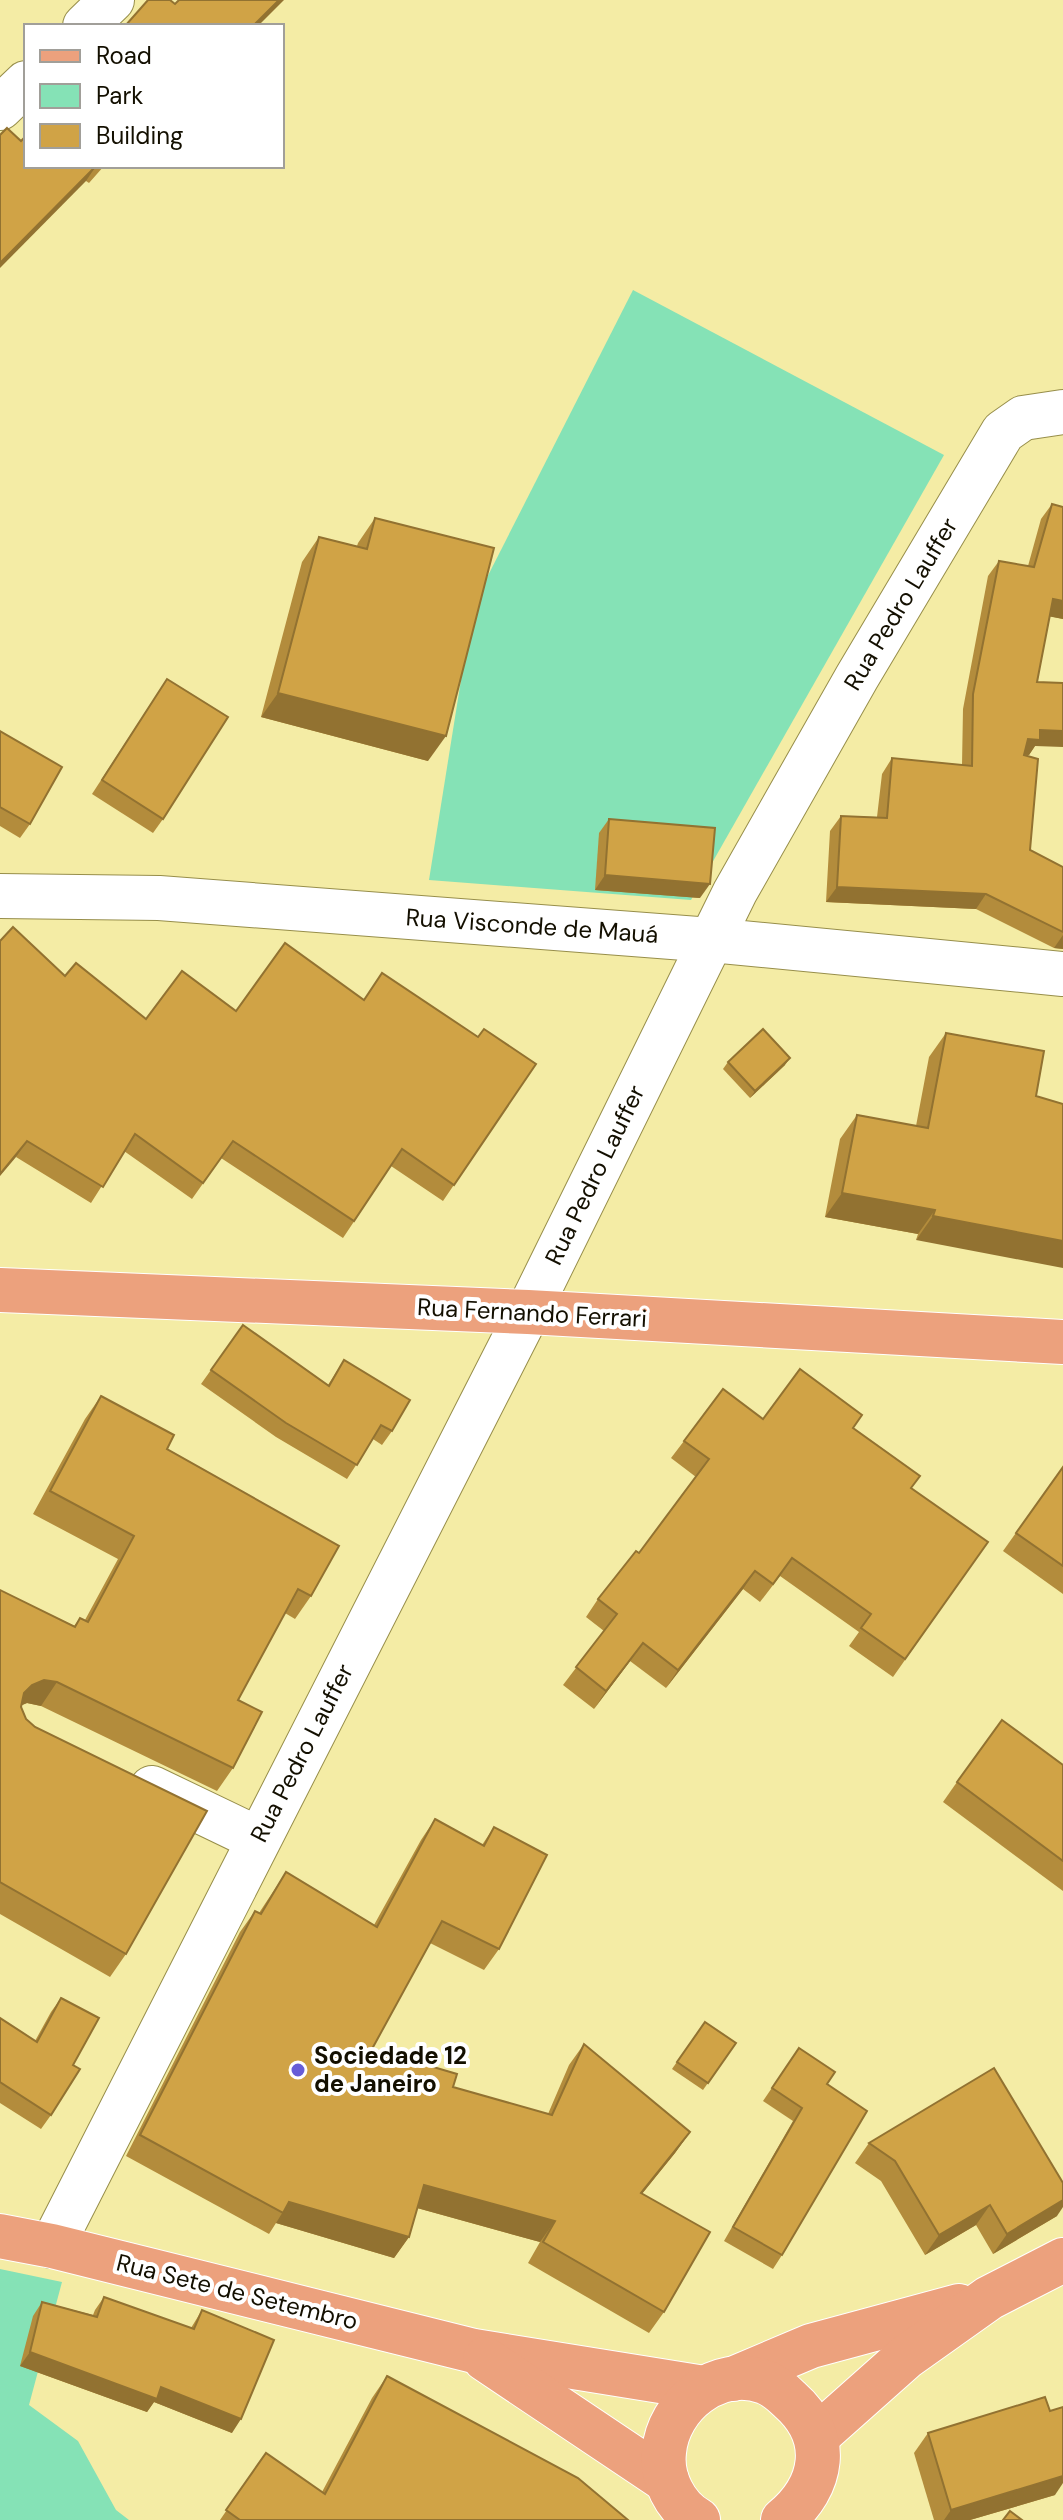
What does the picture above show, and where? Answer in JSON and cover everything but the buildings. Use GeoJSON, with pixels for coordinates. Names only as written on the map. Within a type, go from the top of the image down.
{"type":"FeatureCollection","features":[{"type":"Feature","properties":{"kind":"main road","name":"Rua Fernando Ferrari"},"geometry":{"type":"LineString","coordinates":[[0,1290],[528,1312],[1063,1342]]}},
{"type":"Feature","properties":{"kind":"main road","name":"Rua Sete de Setembro"},"geometry":{"type":"LineString","coordinates":[[0,2236],[52,2246],[474,2351],[719,2383],[763,2381],[779,2389],[806,2414],[816,2437]]}},
{"type":"Feature","properties":{"kind":"main road"},"geometry":{"type":"LineString","coordinates":[[783,2520],[799,2506],[820,2502],[816,2437],[906,2357],[989,2298],[1063,2260]]}},
{"type":"Feature","properties":{"kind":"main road"},"geometry":{"type":"LineString","coordinates":[[698,2520],[677,2501],[667,2481],[663,2455],[668,2428],[683,2404],[719,2383],[811,2346],[989,2298]]}},
{"type":"Feature","properties":{"kind":"main road","name":"Rua Sete de Setembro"},"geometry":{"type":"LineString","coordinates":[[474,2351],[667,2481]]}},
{"type":"Feature","properties":{"kind":"street"},"geometry":{"type":"LineString","coordinates":[[87,24],[112,0]]}},
{"type":"Feature","properties":{"kind":"street"},"geometry":{"type":"LineString","coordinates":[[0,108],[24,85]]}},
{"type":"Feature","properties":{"kind":"street","name":"Rua Pedro Lauffer"},"geometry":{"type":"LineString","coordinates":[[52,2246],[528,1312],[735,892],[857,677],[1003,432],[1023,418],[1063,412]]}},
{"type":"Feature","properties":{"kind":"street","name":"Rua Visconde de Mauá"},"geometry":{"type":"LineString","coordinates":[[0,896],[159,898],[711,940],[1063,974]]}},
{"type":"Feature","properties":{"kind":"street"},"geometry":{"type":"LineString","coordinates":[[115,1770],[258,1839]]}},
{"type":"Feature","properties":{"kind":"green space"},"geometry":{"type":"Polygon","coordinates":[[[633,290],[944,455],[691,900],[429,880],[473,605],[633,290]]]}},
{"type":"Feature","properties":{"kind":"green space"},"geometry":{"type":"Polygon","coordinates":[[[0,2269],[62,2282],[29,2405],[78,2441],[116,2510],[129,2520],[0,2520],[0,2269]]]}},
{"type":"Feature","properties":{"kind":"place","name":"Sociedade 12 de Janeiro"},"geometry":{"type":"Point","coordinates":[298,2070]}}]}
